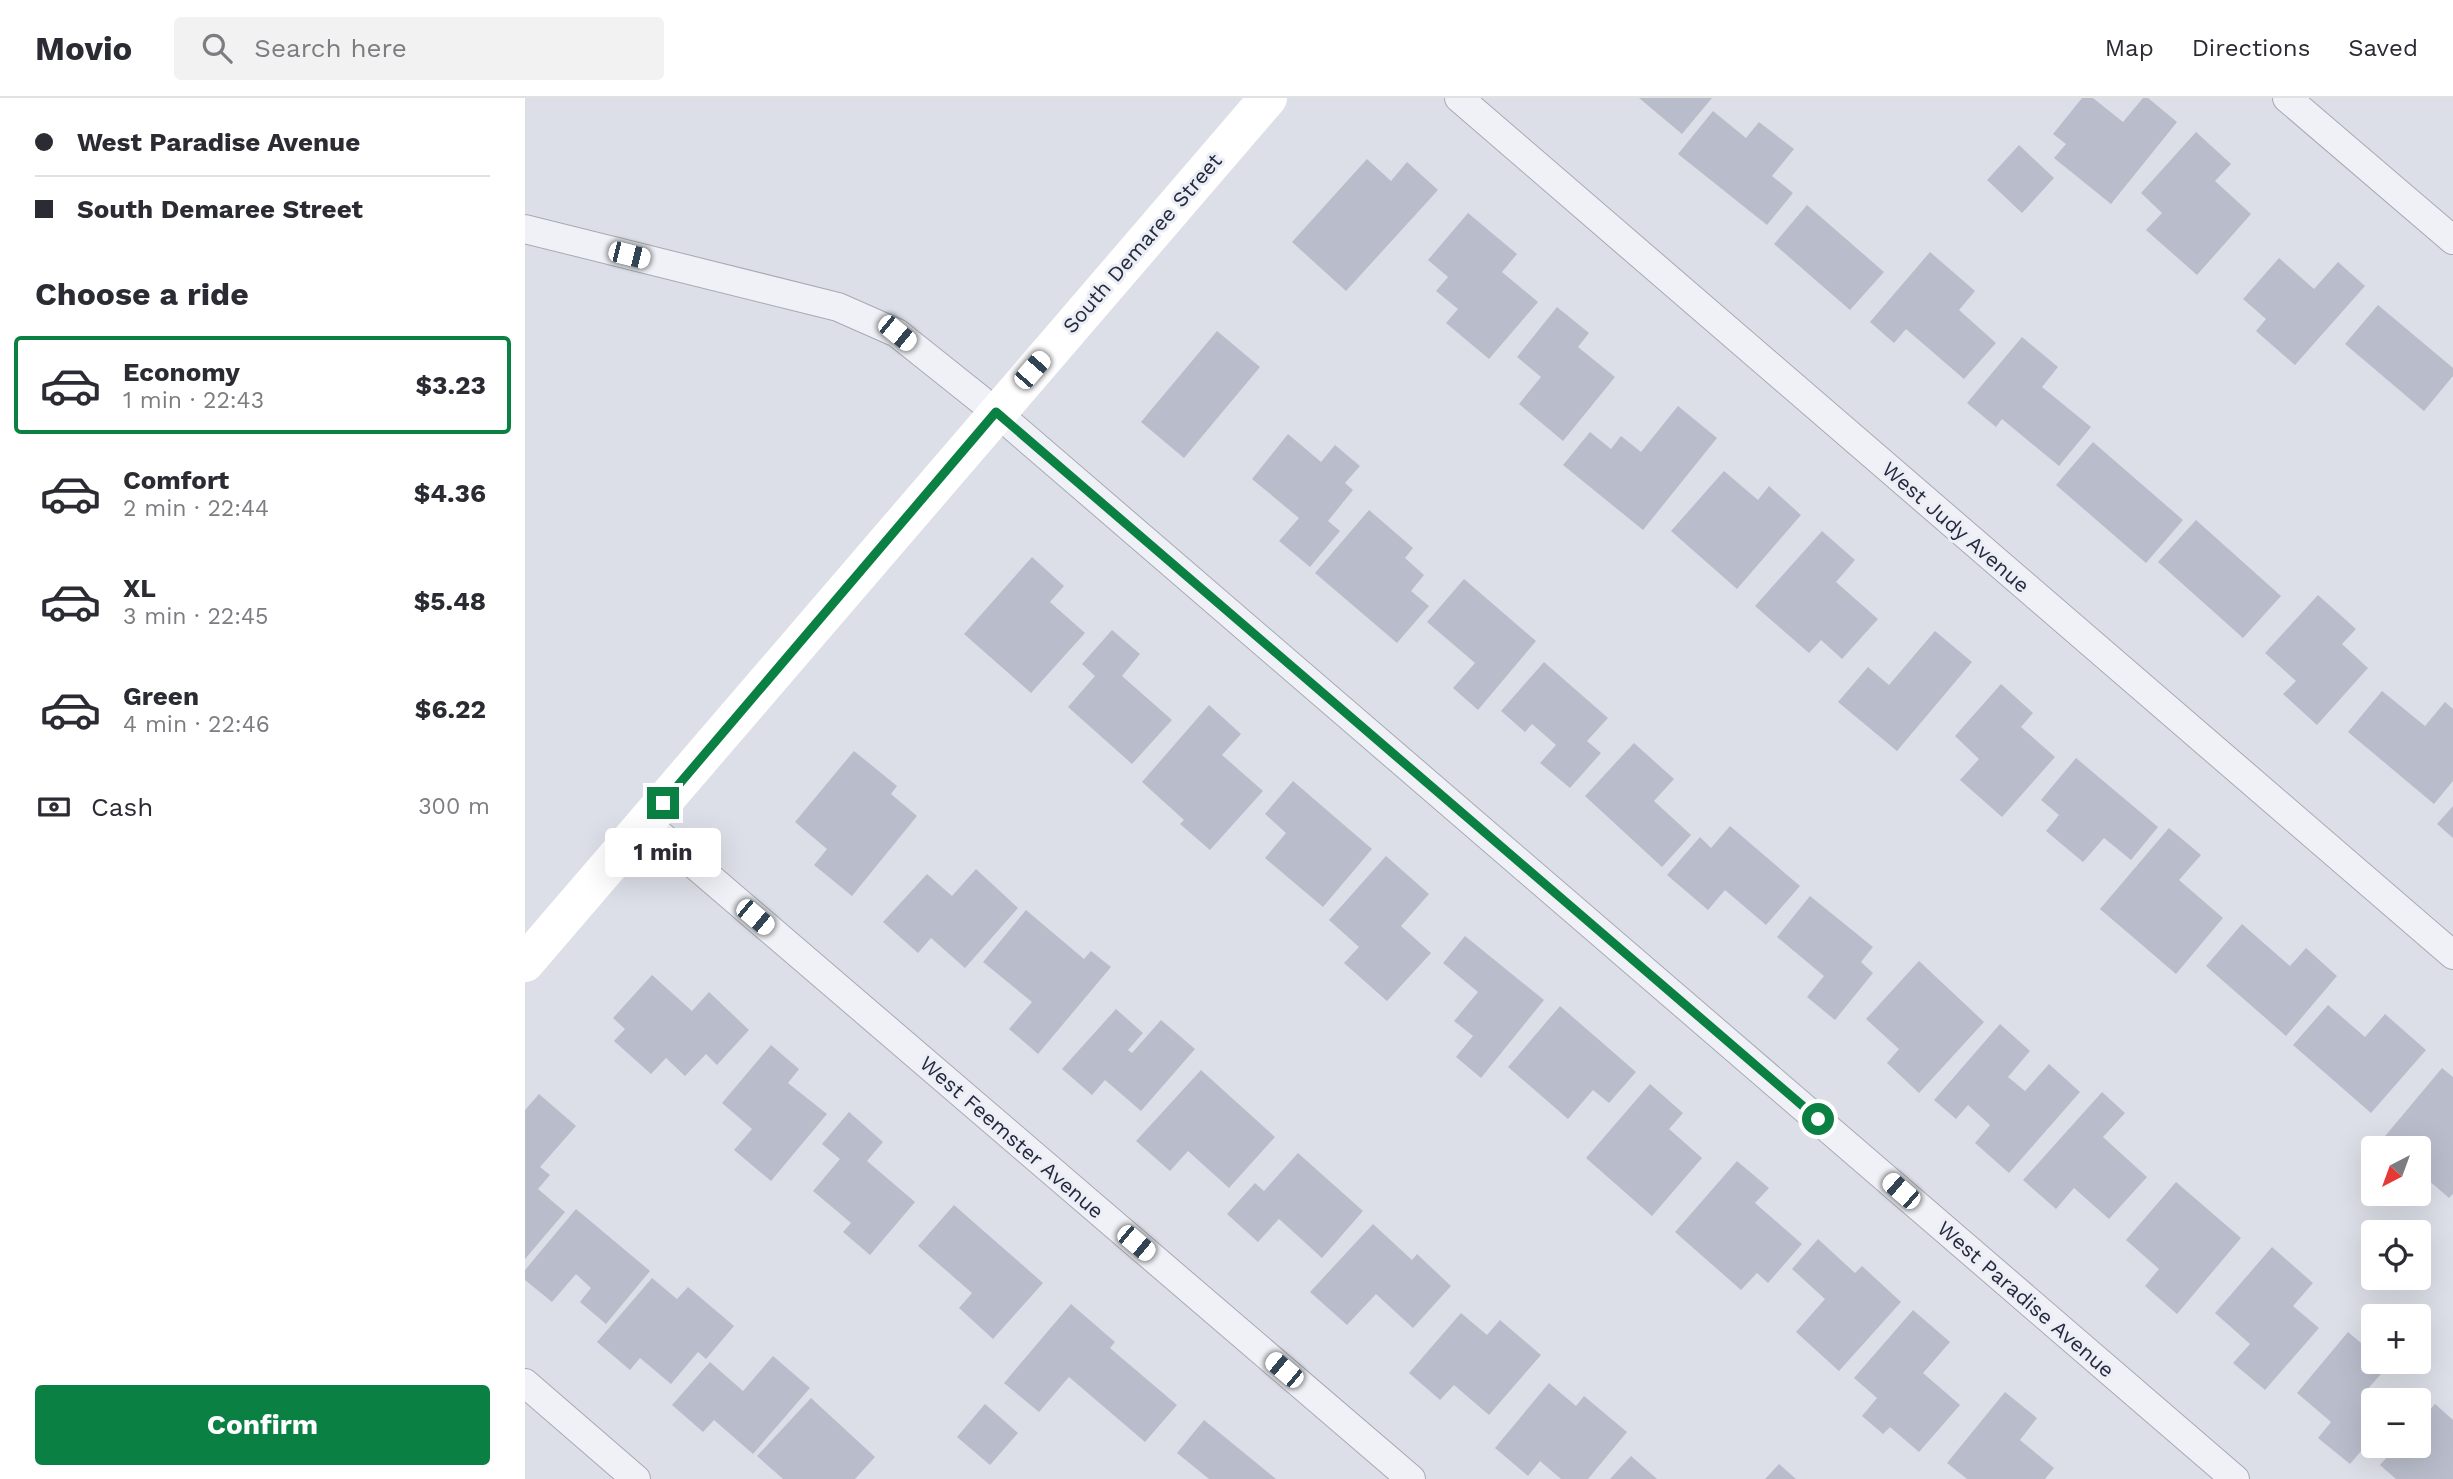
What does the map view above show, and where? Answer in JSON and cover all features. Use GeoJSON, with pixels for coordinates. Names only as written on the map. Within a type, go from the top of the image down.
{"type":"FeatureCollection","features":[{"type":"Feature","properties":{"kind":"main road","name":"South Demaree Street"},"geometry":{"type":"LineString","coordinates":[[525,962],[1268,98]]}},
{"type":"Feature","properties":{"kind":"street","name":"West Judy Avenue"},"geometry":{"type":"LineString","coordinates":[[1459,98],[2453,955]]}},
{"type":"Feature","properties":{"kind":"street"},"geometry":{"type":"LineString","coordinates":[[2287,98],[2453,240]]}},
{"type":"Feature","properties":{"kind":"street","name":"West Paradise Avenue"},"geometry":{"type":"LineString","coordinates":[[525,229],[838,307],[897,333],[996,412],[2235,1479]]}},
{"type":"Feature","properties":{"kind":"street","name":"West Feemster Avenue"},"geometry":{"type":"LineString","coordinates":[[646,823],[1411,1479]]}},
{"type":"Feature","properties":{"kind":"street"},"geometry":{"type":"LineString","coordinates":[[525,1383],[636,1479]]}},
{"type":"Feature","properties":{"kind":"building"},"geometry":{"type":"Polygon","coordinates":[[[1639,98],[1712,98],[1682,134],[1639,98]]]}},
{"type":"Feature","properties":{"kind":"building"},"geometry":{"type":"Polygon","coordinates":[[[2082,98],[2093,98],[2123,122],[2143,98],[2148,98],[2177,122],[2111,204],[2054,158],[2066,144],[2053,134],[2082,98]]]}},
{"type":"Feature","properties":{"kind":"building"},"geometry":{"type":"Polygon","coordinates":[[[1713,111],[1746,138],[1759,122],[1794,149],[1772,176],[1793,193],[1767,225],[1678,154],[1713,111]]]}},
{"type":"Feature","properties":{"kind":"building"},"geometry":{"type":"Polygon","coordinates":[[[2196,132],[2231,164],[2215,181],[2251,214],[2197,275],[2146,230],[2162,213],[2141,193],[2196,132]]]}},
{"type":"Feature","properties":{"kind":"building"},"geometry":{"type":"Polygon","coordinates":[[[2019,145],[2054,178],[2022,213],[1987,180],[2019,145]]]}},
{"type":"Feature","properties":{"kind":"building"},"geometry":{"type":"Polygon","coordinates":[[[1367,159],[1391,181],[1407,162],[1438,190],[1346,291],[1292,242],[1367,159]]]}},
{"type":"Feature","properties":{"kind":"building"},"geometry":{"type":"Polygon","coordinates":[[[1807,205],[1884,272],[1850,310],[1774,244],[1807,205]]]}},
{"type":"Feature","properties":{"kind":"building"},"geometry":{"type":"Polygon","coordinates":[[[1468,213],[1517,254],[1502,272],[1538,302],[1489,359],[1446,323],[1458,309],[1436,291],[1448,277],[1428,260],[1468,213]]]}},
{"type":"Feature","properties":{"kind":"building"},"geometry":{"type":"Polygon","coordinates":[[[1930,252],[1975,291],[1959,310],[1996,343],[1964,379],[1906,329],[1894,343],[1870,322],[1930,252]]]}},
{"type":"Feature","properties":{"kind":"building"},"geometry":{"type":"Polygon","coordinates":[[[2279,258],[2314,289],[2338,262],[2365,286],[2295,365],[2256,331],[2266,319],[2243,299],[2279,258]]]}},
{"type":"Feature","properties":{"kind":"building"},"geometry":{"type":"Polygon","coordinates":[[[2378,305],[2453,368],[2453,376],[2424,411],[2345,344],[2378,305]]]}},
{"type":"Feature","properties":{"kind":"building"},"geometry":{"type":"Polygon","coordinates":[[[1557,307],[1589,333],[1578,347],[1615,377],[1563,441],[1519,404],[1541,377],[1517,357],[1557,307]]]}},
{"type":"Feature","properties":{"kind":"building"},"geometry":{"type":"Polygon","coordinates":[[[1217,331],[1260,367],[1184,458],[1141,422],[1217,331]]]}},
{"type":"Feature","properties":{"kind":"building"},"geometry":{"type":"Polygon","coordinates":[[[2022,337],[2058,367],[2042,387],[2091,427],[2059,466],[2002,419],[1996,427],[1967,403],[2022,337]]]}},
{"type":"Feature","properties":{"kind":"building"},"geometry":{"type":"Polygon","coordinates":[[[1678,406],[1717,438],[1643,530],[1563,465],[1590,432],[1611,449],[1621,436],[1641,452],[1678,406]]]}},
{"type":"Feature","properties":{"kind":"building"},"geometry":{"type":"Polygon","coordinates":[[[1288,434],[1321,462],[1335,445],[1360,466],[1345,483],[1353,490],[1328,521],[1340,531],[1310,567],[1279,541],[1299,518],[1252,479],[1288,434]]]}},
{"type":"Feature","properties":{"kind":"building"},"geometry":{"type":"Polygon","coordinates":[[[2093,442],[2183,520],[2146,563],[2056,485],[2093,442]]]}},
{"type":"Feature","properties":{"kind":"building"},"geometry":{"type":"Polygon","coordinates":[[[1724,471],[1758,500],[1769,486],[1801,515],[1737,589],[1671,531],[1724,471]]]}},
{"type":"Feature","properties":{"kind":"building"},"geometry":{"type":"Polygon","coordinates":[[[1369,510],[1413,548],[1405,558],[1424,575],[1411,591],[1429,606],[1397,643],[1315,573],[1369,510]]]}},
{"type":"Feature","properties":{"kind":"building"},"geometry":{"type":"Polygon","coordinates":[[[2196,520],[2281,596],[2243,638],[2158,562],[2196,520]]]}},
{"type":"Feature","properties":{"kind":"building"},"geometry":{"type":"Polygon","coordinates":[[[1822,531],[1855,560],[1836,582],[1878,619],[1842,659],[1821,640],[1809,653],[1755,606],[1822,531]]]}},
{"type":"Feature","properties":{"kind":"building"},"geometry":{"type":"Polygon","coordinates":[[[1032,557],[1064,586],[1050,602],[1085,633],[1031,693],[964,634],[1032,557]]]}},
{"type":"Feature","properties":{"kind":"building"},"geometry":{"type":"Polygon","coordinates":[[[1464,579],[1536,641],[1478,710],[1453,688],[1475,663],[1427,622],[1464,579]]]}},
{"type":"Feature","properties":{"kind":"building"},"geometry":{"type":"Polygon","coordinates":[[[2318,595],[2356,629],[2342,644],[2368,668],[2317,725],[2283,694],[2296,681],[2265,653],[2318,595]]]}},
{"type":"Feature","properties":{"kind":"building"},"geometry":{"type":"Polygon","coordinates":[[[1112,630],[1140,654],[1122,676],[1172,720],[1132,764],[1068,707],[1095,676],[1082,664],[1112,630]]]}},
{"type":"Feature","properties":{"kind":"building"},"geometry":{"type":"Polygon","coordinates":[[[1935,631],[1972,662],[1897,751],[1838,702],[1868,667],[1889,685],[1935,631]]]}},
{"type":"Feature","properties":{"kind":"building"},"geometry":{"type":"Polygon","coordinates":[[[1544,662],[1608,718],[1587,741],[1601,753],[1570,788],[1540,763],[1556,745],[1532,724],[1525,732],[1501,711],[1544,662]]]}},
{"type":"Feature","properties":{"kind":"building"},"geometry":{"type":"Polygon","coordinates":[[[2001,684],[2033,713],[2021,727],[2055,757],[2002,817],[1960,780],[1979,759],[1955,736],[2001,684]]]}},
{"type":"Feature","properties":{"kind":"building"},"geometry":{"type":"Polygon","coordinates":[[[2382,691],[2425,726],[2445,702],[2453,709],[2453,781],[2434,804],[2348,732],[2382,691]]]}},
{"type":"Feature","properties":{"kind":"building"},"geometry":{"type":"Polygon","coordinates":[[[1209,705],[1241,734],[1222,755],[1263,791],[1210,850],[1180,824],[1184,820],[1142,782],[1209,705]]]}},
{"type":"Feature","properties":{"kind":"building"},"geometry":{"type":"Polygon","coordinates":[[[1634,743],[1674,779],[1654,801],[1691,835],[1662,867],[1585,796],[1634,743]]]}},
{"type":"Feature","properties":{"kind":"building"},"geometry":{"type":"Polygon","coordinates":[[[854,751],[897,786],[891,794],[917,816],[852,896],[814,865],[827,849],[795,822],[854,751]]]}},
{"type":"Feature","properties":{"kind":"building"},"geometry":{"type":"Polygon","coordinates":[[[2076,758],[2158,827],[2131,860],[2104,838],[2083,862],[2046,831],[2059,815],[2041,800],[2076,758]]]}},
{"type":"Feature","properties":{"kind":"building"},"geometry":{"type":"Polygon","coordinates":[[[1293,781],[1372,849],[1323,907],[1265,858],[1286,833],[1265,814],[1293,781]]]}},
{"type":"Feature","properties":{"kind":"building"},"geometry":{"type":"Polygon","coordinates":[[[2453,806],[2453,838],[2437,824],[2453,806]]]}},
{"type":"Feature","properties":{"kind":"building"},"geometry":{"type":"Polygon","coordinates":[[[1730,826],[1800,886],[1766,925],[1725,890],[1708,910],[1667,875],[1700,837],[1711,848],[1730,826]]]}},
{"type":"Feature","properties":{"kind":"building"},"geometry":{"type":"Polygon","coordinates":[[[2169,828],[2201,855],[2179,880],[2223,918],[2176,974],[2100,909],[2169,828]]]}},
{"type":"Feature","properties":{"kind":"building"},"geometry":{"type":"Polygon","coordinates":[[[1386,856],[1429,894],[1401,926],[1431,953],[1387,1001],[1344,963],[1359,947],[1329,920],[1386,856]]]}},
{"type":"Feature","properties":{"kind":"building"},"geometry":{"type":"Polygon","coordinates":[[[976,869],[1018,908],[965,968],[931,938],[918,953],[883,922],[927,874],[952,896],[976,869]]]}},
{"type":"Feature","properties":{"kind":"building"},"geometry":{"type":"Polygon","coordinates":[[[1810,896],[1873,947],[1861,962],[1873,973],[1835,1020],[1807,997],[1824,976],[1777,937],[1810,896]]]}},
{"type":"Feature","properties":{"kind":"building"},"geometry":{"type":"Polygon","coordinates":[[[1026,910],[1084,959],[1091,951],[1111,967],[1038,1054],[1009,1029],[1032,1002],[983,962],[1026,910]]]}},
{"type":"Feature","properties":{"kind":"building"},"geometry":{"type":"Polygon","coordinates":[[[2242,924],[2290,966],[2306,948],[2337,976],[2286,1036],[2206,966],[2242,924]]]}},
{"type":"Feature","properties":{"kind":"building"},"geometry":{"type":"Polygon","coordinates":[[[1465,936],[1544,1000],[1481,1078],[1456,1057],[1473,1036],[1454,1021],[1478,992],[1443,963],[1465,936]]]}},
{"type":"Feature","properties":{"kind":"building"},"geometry":{"type":"Polygon","coordinates":[[[1919,961],[1984,1022],[1919,1093],[1887,1063],[1899,1049],[1866,1019],[1919,961]]]}},
{"type":"Feature","properties":{"kind":"building"},"geometry":{"type":"Polygon","coordinates":[[[652,975],[692,1011],[709,992],[749,1030],[717,1065],[706,1054],[685,1076],[666,1058],[651,1074],[614,1041],[625,1029],[613,1018],[652,975]]]}},
{"type":"Feature","properties":{"kind":"building"},"geometry":{"type":"Polygon","coordinates":[[[2328,1005],[2365,1037],[2385,1014],[2426,1050],[2371,1113],[2293,1045],[2328,1005]]]}},
{"type":"Feature","properties":{"kind":"building"},"geometry":{"type":"Polygon","coordinates":[[[1560,1006],[1636,1072],[1609,1103],[1593,1090],[1568,1119],[1508,1067],[1560,1006]]]}},
{"type":"Feature","properties":{"kind":"building"},"geometry":{"type":"Polygon","coordinates":[[[1116,1009],[1143,1033],[1128,1050],[1132,1053],[1161,1020],[1195,1049],[1141,1111],[1105,1080],[1092,1095],[1062,1069],[1116,1009]]]}},
{"type":"Feature","properties":{"kind":"building"},"geometry":{"type":"Polygon","coordinates":[[[2000,1024],[2030,1051],[2008,1077],[2025,1091],[2049,1064],[2080,1092],[2009,1173],[1975,1143],[1990,1125],[1968,1105],[1956,1119],[1934,1100],[2000,1024]]]}},
{"type":"Feature","properties":{"kind":"building"},"geometry":{"type":"Polygon","coordinates":[[[771,1045],[799,1069],[788,1083],[827,1114],[771,1181],[734,1150],[752,1129],[722,1103],[771,1045]]]}},
{"type":"Feature","properties":{"kind":"building"},"geometry":{"type":"Polygon","coordinates":[[[2442,1068],[2453,1077],[2453,1194],[2449,1198],[2431,1182],[2431,1136],[2385,1136],[2442,1068]]]}},
{"type":"Feature","properties":{"kind":"building"},"geometry":{"type":"Polygon","coordinates":[[[1201,1070],[1275,1137],[1229,1188],[1188,1151],[1170,1171],[1136,1141],[1201,1070]]]}},
{"type":"Feature","properties":{"kind":"building"},"geometry":{"type":"Polygon","coordinates":[[[1650,1084],[1683,1113],[1669,1129],[1702,1158],[1652,1216],[1586,1158],[1650,1084]]]}},
{"type":"Feature","properties":{"kind":"building"},"geometry":{"type":"Polygon","coordinates":[[[2102,1092],[2125,1113],[2103,1137],[2147,1177],[2109,1219],[2074,1188],[2056,1209],[2023,1180],[2102,1092]]]}},
{"type":"Feature","properties":{"kind":"building"},"geometry":{"type":"Polygon","coordinates":[[[539,1094],[576,1126],[540,1167],[550,1175],[538,1189],[565,1212],[525,1259],[525,1110],[539,1094]]]}},
{"type":"Feature","properties":{"kind":"building"},"geometry":{"type":"Polygon","coordinates":[[[849,1112],[883,1142],[867,1161],[915,1202],[870,1255],[843,1232],[851,1223],[813,1191],[840,1159],[822,1144],[849,1112]]]}},
{"type":"Feature","properties":{"kind":"building"},"geometry":{"type":"Polygon","coordinates":[[[1298,1153],[1363,1211],[1322,1258],[1279,1219],[1258,1242],[1227,1214],[1255,1183],[1264,1191],[1298,1153]]]}},
{"type":"Feature","properties":{"kind":"building"},"geometry":{"type":"Polygon","coordinates":[[[1737,1161],[1769,1188],[1755,1203],[1802,1244],[1768,1283],[1757,1273],[1741,1290],[1675,1232],[1737,1161]]]}},
{"type":"Feature","properties":{"kind":"building"},"geometry":{"type":"Polygon","coordinates":[[[2176,1182],[2241,1238],[2177,1314],[2145,1286],[2159,1269],[2126,1240],[2176,1182]]]}},
{"type":"Feature","properties":{"kind":"building"},"geometry":{"type":"Polygon","coordinates":[[[954,1205],[1043,1283],[993,1339],[959,1308],[972,1293],[918,1246],[954,1205]]]}},
{"type":"Feature","properties":{"kind":"building"},"geometry":{"type":"Polygon","coordinates":[[[576,1209],[650,1271],[606,1324],[580,1302],[591,1288],[576,1274],[552,1302],[525,1280],[525,1270],[576,1209]]]}},
{"type":"Feature","properties":{"kind":"building"},"geometry":{"type":"Polygon","coordinates":[[[1373,1224],[1412,1260],[1417,1254],[1451,1286],[1413,1328],[1376,1294],[1347,1325],[1310,1292],[1373,1224]]]}},
{"type":"Feature","properties":{"kind":"building"},"geometry":{"type":"Polygon","coordinates":[[[1818,1239],[1855,1273],[1862,1266],[1901,1302],[1839,1371],[1796,1332],[1825,1299],[1792,1269],[1818,1239]]]}},
{"type":"Feature","properties":{"kind":"building"},"geometry":{"type":"Polygon","coordinates":[[[2272,1247],[2313,1283],[2293,1306],[2319,1328],[2265,1390],[2233,1363],[2250,1344],[2215,1313],[2272,1247]]]}},
{"type":"Feature","properties":{"kind":"building"},"geometry":{"type":"Polygon","coordinates":[[[652,1278],[677,1299],[688,1287],[734,1326],[706,1359],[698,1352],[671,1384],[640,1358],[630,1370],[597,1342],[652,1278]]]}},
{"type":"Feature","properties":{"kind":"building"},"geometry":{"type":"Polygon","coordinates":[[[1071,1304],[1115,1342],[1110,1348],[1177,1405],[1145,1442],[1069,1377],[1039,1412],[1004,1383],[1071,1304]]]}},
{"type":"Feature","properties":{"kind":"building"},"geometry":{"type":"Polygon","coordinates":[[[1913,1310],[1950,1342],[1923,1373],[1960,1405],[1919,1452],[1890,1427],[1883,1434],[1862,1416],[1877,1398],[1854,1378],[1913,1310]]]}},
{"type":"Feature","properties":{"kind":"building"},"geometry":{"type":"Polygon","coordinates":[[[1461,1313],[1487,1335],[1500,1320],[1541,1355],[1489,1415],[1454,1385],[1440,1400],[1409,1373],[1461,1313]]]}},
{"type":"Feature","properties":{"kind":"building"},"geometry":{"type":"Polygon","coordinates":[[[2348,1332],[2361,1343],[2361,1374],[2381,1374],[2369,1388],[2361,1388],[2361,1451],[2350,1464],[2318,1438],[2331,1422],[2297,1393],[2348,1332]]]}},
{"type":"Feature","properties":{"kind":"building"},"geometry":{"type":"Polygon","coordinates":[[[773,1356],[810,1388],[753,1454],[714,1420],[703,1432],[672,1405],[710,1362],[743,1391],[773,1356]]]}},
{"type":"Feature","properties":{"kind":"building"},"geometry":{"type":"Polygon","coordinates":[[[1549,1383],[1576,1406],[1584,1396],[1627,1432],[1588,1479],[1561,1479],[1540,1461],[1528,1476],[1495,1448],[1549,1383]]]}},
{"type":"Feature","properties":{"kind":"building"},"geometry":{"type":"Polygon","coordinates":[[[2005,1392],[2037,1418],[2020,1440],[2054,1468],[2045,1479],[1967,1479],[1947,1463],[2005,1392]]]}},
{"type":"Feature","properties":{"kind":"building"},"geometry":{"type":"Polygon","coordinates":[[[811,1398],[875,1457],[855,1479],[783,1479],[757,1456],[811,1398]]]}},
{"type":"Feature","properties":{"kind":"building"},"geometry":{"type":"Polygon","coordinates":[[[985,1404],[1018,1433],[990,1465],[957,1437],[985,1404]]]}},
{"type":"Feature","properties":{"kind":"building"},"geometry":{"type":"Polygon","coordinates":[[[2435,1404],[2453,1420],[2453,1479],[2396,1479],[2380,1465],[2386,1458],[2431,1458],[2431,1408],[2435,1404]]]}},
{"type":"Feature","properties":{"kind":"building"},"geometry":{"type":"Polygon","coordinates":[[[1204,1420],[1276,1479],[1209,1479],[1177,1453],[1204,1420]]]}},
{"type":"Feature","properties":{"kind":"building"},"geometry":{"type":"Polygon","coordinates":[[[1631,1456],[1657,1479],[1610,1479],[1631,1456]]]}},
{"type":"Feature","properties":{"kind":"building"},"geometry":{"type":"Polygon","coordinates":[[[1779,1464],[1796,1479],[1765,1479],[1779,1464]]]}},
{"type":"Feature","properties":{"kind":"route"},"geometry":{"type":"LineString","coordinates":[[663,803],[996,412],[1818,1119]]}}]}
